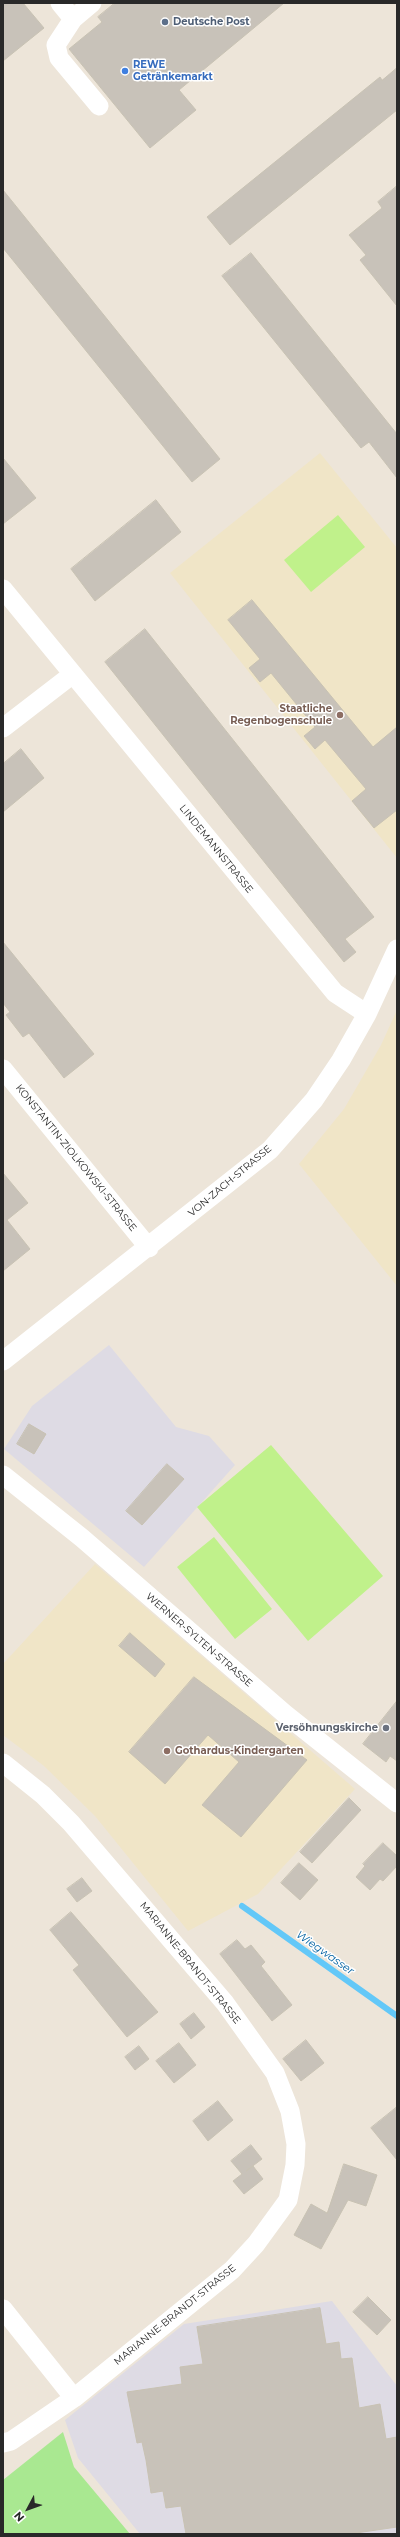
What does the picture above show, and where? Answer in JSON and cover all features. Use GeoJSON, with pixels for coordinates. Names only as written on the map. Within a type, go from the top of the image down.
{"type":"FeatureCollection","features":[{"type":"Feature","properties":{"kind":"street"},"geometry":{"type":"LineString","coordinates":[[60,3],[73,19]]}},
{"type":"Feature","properties":{"kind":"street"},"geometry":{"type":"LineString","coordinates":[[92,3],[73,19],[56,45],[59,58],[99,106]]}},
{"type":"Feature","properties":{"kind":"street","name":"LINDEMANNSTRASSE"},"geometry":{"type":"LineString","coordinates":[[3,589],[335,993],[367,1014]]}},
{"type":"Feature","properties":{"kind":"street"},"geometry":{"type":"LineString","coordinates":[[3,728],[73,674]]}},
{"type":"Feature","properties":{"kind":"street","name":"VON-ZACH-STRASSE"},"geometry":{"type":"LineString","coordinates":[[3,1362],[149,1248],[270,1150],[314,1100],[341,1060],[367,1014],[397,949]]}},
{"type":"Feature","properties":{"kind":"street","name":"KONSTANTIN-ZIOLKOWSKI-STRASSE"},"geometry":{"type":"LineString","coordinates":[[3,1069],[149,1248]]}},
{"type":"Feature","properties":{"kind":"street","name":"WERNER-SYLTEN-STRASSE"},"geometry":{"type":"LineString","coordinates":[[3,1475],[82,1538],[285,1714],[397,1803]]}},
{"type":"Feature","properties":{"kind":"street","name":"MARIANNE-BRANDT-STRASSE"},"geometry":{"type":"LineString","coordinates":[[3,1764],[43,1795],[71,1823],[225,2003],[275,2073],[290,2111],[296,2144],[295,2165],[288,2200],[256,2244],[232,2270],[74,2398],[10,2441],[3,2443]]}},
{"type":"Feature","properties":{"kind":"street"},"geometry":{"type":"LineString","coordinates":[[3,2309],[74,2398]]}},
{"type":"Feature","properties":{"kind":"shaded area","name":"Staatliche Regenbogenschule"},"geometry":{"type":"Polygon","coordinates":[[[320,453],[397,548],[397,858],[170,573],[320,453]]]}},
{"type":"Feature","properties":{"kind":"shaded area"},"geometry":{"type":"Polygon","coordinates":[[[397,1010],[397,1286],[299,1164],[344,1109],[381,1045],[397,1010]]]}},
{"type":"Feature","properties":{"kind":"shaded area"},"geometry":{"type":"Polygon","coordinates":[[[109,1345],[176,1427],[209,1436],[235,1465],[144,1567],[4,1449],[32,1406],[109,1345]]]}},
{"type":"Feature","properties":{"kind":"shaded area","name":"Gothardus-Kindergarten"},"geometry":{"type":"Polygon","coordinates":[[[95,1564],[355,1789],[258,1894],[188,1931],[95,1816],[44,1766],[3,1735],[3,1664],[95,1564]]]}},
{"type":"Feature","properties":{"kind":"shaded area"},"geometry":{"type":"Polygon","coordinates":[[[332,2301],[397,2386],[397,2534],[140,2534],[78,2458],[65,2420],[184,2324],[332,2301]]]}},
{"type":"Feature","properties":{"kind":"green space"},"geometry":{"type":"Polygon","coordinates":[[[338,515],[365,547],[311,592],[284,560],[338,515]]]}},
{"type":"Feature","properties":{"kind":"green space"},"geometry":{"type":"Polygon","coordinates":[[[271,1445],[383,1576],[308,1641],[197,1507],[271,1445]]]}},
{"type":"Feature","properties":{"kind":"green space"},"geometry":{"type":"Polygon","coordinates":[[[214,1537],[272,1609],[235,1639],[177,1567],[214,1537]]]}},
{"type":"Feature","properties":{"kind":"green space"},"geometry":{"type":"Polygon","coordinates":[[[63,2432],[74,2467],[130,2534],[3,2534],[3,2480],[63,2432]]]}},
{"type":"Feature","properties":{"kind":"building"},"geometry":{"type":"Polygon","coordinates":[[[3,3],[23,3],[44,28],[3,61],[3,3]]]}},
{"type":"Feature","properties":{"kind":"building"},"geometry":{"type":"Polygon","coordinates":[[[115,3],[284,3],[179,90],[196,110],[150,148],[69,49],[102,22],[98,17],[115,3]]]}},
{"type":"Feature","properties":{"kind":"building"},"geometry":{"type":"Polygon","coordinates":[[[397,68],[397,110],[230,245],[207,217],[380,77],[382,80],[397,68]]]}},
{"type":"Feature","properties":{"kind":"building"},"geometry":{"type":"Polygon","coordinates":[[[397,186],[397,306],[360,260],[366,255],[349,235],[382,208],[378,202],[397,186]]]}},
{"type":"Feature","properties":{"kind":"building"},"geometry":{"type":"Polygon","coordinates":[[[3,190],[220,459],[192,482],[3,248],[3,190]]]}},
{"type":"Feature","properties":{"kind":"building"},"geometry":{"type":"Polygon","coordinates":[[[251,253],[397,434],[397,478],[369,442],[361,448],[222,276],[251,253]]]}},
{"type":"Feature","properties":{"kind":"building"},"geometry":{"type":"Polygon","coordinates":[[[3,458],[36,498],[3,524],[3,458]]]}},
{"type":"Feature","properties":{"kind":"building"},"geometry":{"type":"Polygon","coordinates":[[[156,500],[181,532],[95,601],[71,569],[156,500]]]}},
{"type":"Feature","properties":{"kind":"building"},"geometry":{"type":"Polygon","coordinates":[[[252,600],[373,747],[397,727],[397,810],[374,828],[352,801],[366,789],[325,740],[315,749],[304,736],[315,727],[271,673],[260,682],[249,668],[260,659],[228,620],[252,600]]]}},
{"type":"Feature","properties":{"kind":"building"},"geometry":{"type":"Polygon","coordinates":[[[145,629],[374,917],[345,939],[356,952],[344,962],[105,662],[145,629]]]}},
{"type":"Feature","properties":{"kind":"building"},"geometry":{"type":"Polygon","coordinates":[[[21,749],[44,778],[3,812],[3,764],[21,749]]]}},
{"type":"Feature","properties":{"kind":"building"},"geometry":{"type":"Polygon","coordinates":[[[3,942],[94,1054],[64,1078],[29,1033],[23,1037],[6,1015],[10,1012],[3,1003],[3,942]]]}},
{"type":"Feature","properties":{"kind":"building"},"geometry":{"type":"Polygon","coordinates":[[[3,1173],[28,1203],[7,1220],[30,1249],[3,1271],[3,1173]]]}},
{"type":"Feature","properties":{"kind":"building"},"geometry":{"type":"Polygon","coordinates":[[[29,1424],[46,1434],[34,1454],[17,1444],[29,1424]]]}},
{"type":"Feature","properties":{"kind":"building"},"geometry":{"type":"Polygon","coordinates":[[[167,1464],[184,1479],[142,1525],[126,1511],[167,1464]]]}},
{"type":"Feature","properties":{"kind":"building"},"geometry":{"type":"Polygon","coordinates":[[[130,1633],[165,1664],[155,1677],[119,1646],[130,1633]]]}},
{"type":"Feature","properties":{"kind":"building"},"geometry":{"type":"Polygon","coordinates":[[[194,1677],[307,1760],[241,1837],[202,1805],[239,1762],[208,1735],[165,1784],[129,1752],[194,1677]]]}},
{"type":"Feature","properties":{"kind":"building","name":"Versöhnungskirche"},"geometry":{"type":"Polygon","coordinates":[[[397,1701],[397,1761],[390,1756],[386,1762],[363,1744],[397,1701]]]}},
{"type":"Feature","properties":{"kind":"building"},"geometry":{"type":"Polygon","coordinates":[[[349,1798],[361,1810],[312,1863],[300,1852],[349,1798]]]}},
{"type":"Feature","properties":{"kind":"building"},"geometry":{"type":"Polygon","coordinates":[[[383,1843],[397,1856],[397,1866],[383,1881],[380,1879],[370,1890],[356,1877],[365,1866],[363,1864],[383,1843]]]}},
{"type":"Feature","properties":{"kind":"building"},"geometry":{"type":"Polygon","coordinates":[[[299,1863],[318,1880],[300,1900],[281,1883],[299,1863]]]}},
{"type":"Feature","properties":{"kind":"building"},"geometry":{"type":"Polygon","coordinates":[[[82,1878],[92,1891],[77,1902],[67,1889],[82,1878]]]}},
{"type":"Feature","properties":{"kind":"building"},"geometry":{"type":"Polygon","coordinates":[[[71,1912],[158,2012],[127,2037],[73,1970],[79,1965],[50,1930],[71,1912]]]}},
{"type":"Feature","properties":{"kind":"building"},"geometry":{"type":"Polygon","coordinates":[[[237,1940],[245,1949],[251,1945],[265,1962],[261,1966],[292,2005],[272,2021],[220,1954],[237,1940]]]}},
{"type":"Feature","properties":{"kind":"building"},"geometry":{"type":"Polygon","coordinates":[[[194,2013],[205,2027],[191,2039],[180,2024],[194,2013]]]}},
{"type":"Feature","properties":{"kind":"building"},"geometry":{"type":"Polygon","coordinates":[[[306,2040],[324,2063],[301,2081],[283,2059],[306,2040]]]}},
{"type":"Feature","properties":{"kind":"building"},"geometry":{"type":"Polygon","coordinates":[[[179,2043],[196,2065],[174,2083],[156,2061],[179,2043]]]}},
{"type":"Feature","properties":{"kind":"building"},"geometry":{"type":"Polygon","coordinates":[[[139,2046],[149,2059],[135,2070],[125,2057],[139,2046]]]}},
{"type":"Feature","properties":{"kind":"building"},"geometry":{"type":"Polygon","coordinates":[[[218,2101],[233,2120],[208,2141],[193,2121],[218,2101]]]}},
{"type":"Feature","properties":{"kind":"building"},"geometry":{"type":"Polygon","coordinates":[[[397,2107],[397,2160],[371,2128],[397,2107]]]}},
{"type":"Feature","properties":{"kind":"building"},"geometry":{"type":"Polygon","coordinates":[[[251,2145],[262,2159],[246,2171],[253,2166],[263,2179],[244,2194],[233,2181],[242,2174],[231,2161],[251,2145]]]}},
{"type":"Feature","properties":{"kind":"building"},"geometry":{"type":"Polygon","coordinates":[[[344,2164],[377,2175],[366,2206],[348,2200],[321,2249],[294,2235],[311,2204],[327,2213],[344,2164]]]}},
{"type":"Feature","properties":{"kind":"building"},"geometry":{"type":"Polygon","coordinates":[[[368,2297],[391,2320],[377,2335],[353,2312],[368,2297]]]}},
{"type":"Feature","properties":{"kind":"building"},"geometry":{"type":"Polygon","coordinates":[[[320,2308],[326,2344],[339,2342],[341,2359],[352,2358],[359,2408],[380,2404],[386,2439],[397,2437],[397,2527],[349,2534],[186,2534],[181,2506],[166,2508],[163,2491],[151,2493],[142,2442],[137,2443],[127,2392],[182,2384],[180,2367],[203,2364],[197,2327],[320,2308]]]}},
{"type":"Feature","properties":{"kind":"waterway","name":"Wiegwasser"},"geometry":{"type":"LineString","coordinates":[[242,1906],[397,2016]]}},
{"type":"Feature","properties":{"kind":"place","name":"Deutsche Post"},"geometry":{"type":"Point","coordinates":[165,22]}},
{"type":"Feature","properties":{"kind":"place","name":"REWE Getränkemarkt"},"geometry":{"type":"Point","coordinates":[125,71]}},
{"type":"Feature","properties":{"kind":"place","name":"Staatliche Regenbogenschule"},"geometry":{"type":"Point","coordinates":[340,715]}},
{"type":"Feature","properties":{"kind":"place","name":"Versöhnungskirche"},"geometry":{"type":"Point","coordinates":[386,1728]}},
{"type":"Feature","properties":{"kind":"place","name":"Gothardus-Kindergarten"},"geometry":{"type":"Point","coordinates":[167,1751]}}]}
